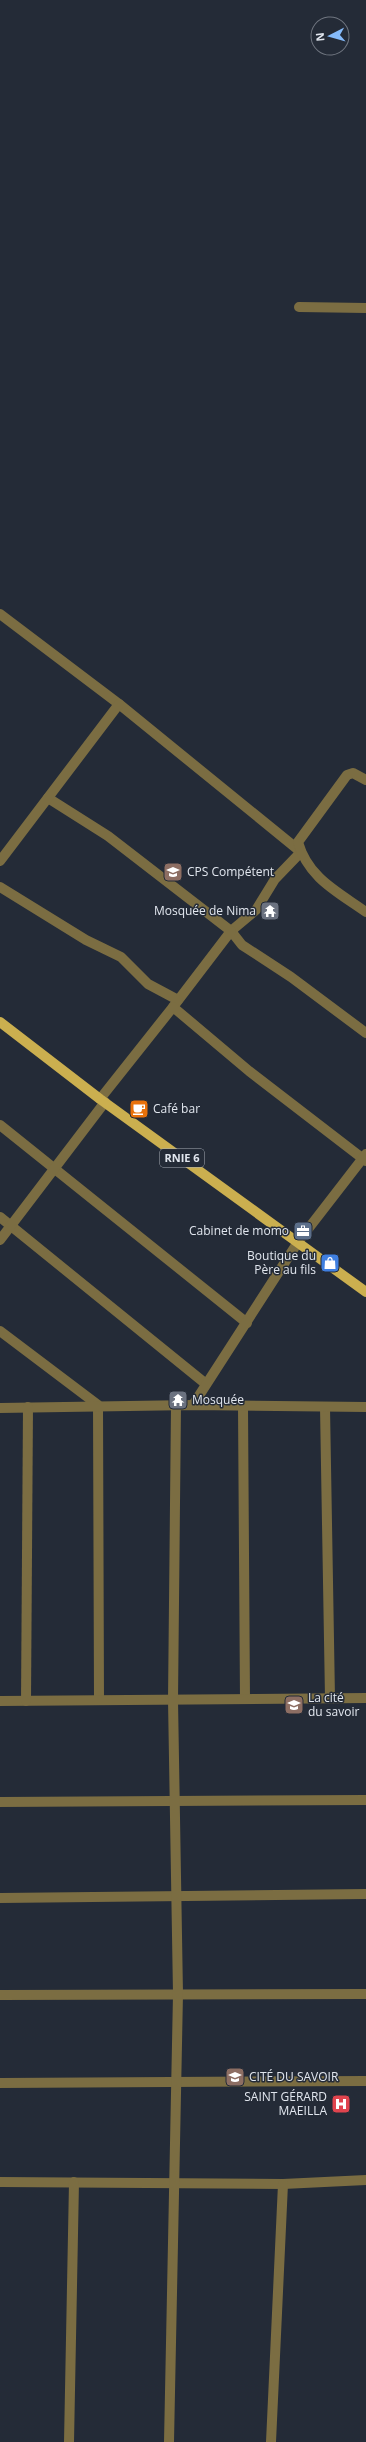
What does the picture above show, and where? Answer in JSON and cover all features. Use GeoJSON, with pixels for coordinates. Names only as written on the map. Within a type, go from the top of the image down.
{"type":"FeatureCollection","features":[{"type":"Feature","properties":{"kind":"main road","name":"RNIE 6"},"geometry":{"type":"LineString","coordinates":[[0,1022],[103,1101],[366,1292]]}},
{"type":"Feature","properties":{"kind":"street"},"geometry":{"type":"LineString","coordinates":[[299,307],[366,308]]}},
{"type":"Feature","properties":{"kind":"street"},"geometry":{"type":"LineString","coordinates":[[0,614],[119,704],[301,852]]}},
{"type":"Feature","properties":{"kind":"street"},"geometry":{"type":"LineString","coordinates":[[0,861],[119,704]]}},
{"type":"Feature","properties":{"kind":"street"},"geometry":{"type":"LineString","coordinates":[[366,780],[353,773],[347,776],[298,842],[301,852],[313,873],[366,912]]}},
{"type":"Feature","properties":{"kind":"street"},"geometry":{"type":"LineString","coordinates":[[48,798],[108,836],[156,871],[231,931],[242,945],[291,977],[366,1033]]}},
{"type":"Feature","properties":{"kind":"street"},"geometry":{"type":"LineString","coordinates":[[0,1240],[55,1169],[175,1003],[231,931],[256,910],[275,879],[301,852]]}},
{"type":"Feature","properties":{"kind":"street"},"geometry":{"type":"LineString","coordinates":[[0,887],[86,940],[121,957],[148,984],[175,1003],[249,1071],[365,1158],[298,1242],[193,1405]]}},
{"type":"Feature","properties":{"kind":"street"},"geometry":{"type":"LineString","coordinates":[[221,944],[242,945]]}},
{"type":"Feature","properties":{"kind":"street"},"geometry":{"type":"LineString","coordinates":[[0,1125],[247,1323]]}},
{"type":"Feature","properties":{"kind":"street"},"geometry":{"type":"LineString","coordinates":[[0,1216],[206,1384]]}},
{"type":"Feature","properties":{"kind":"street"},"geometry":{"type":"LineString","coordinates":[[0,1331],[98,1406]]}},
{"type":"Feature","properties":{"kind":"street"},"geometry":{"type":"LineString","coordinates":[[0,1408],[193,1405],[366,1407]]}},
{"type":"Feature","properties":{"kind":"street"},"geometry":{"type":"LineString","coordinates":[[98,1406],[99,1700]]}},
{"type":"Feature","properties":{"kind":"street"},"geometry":{"type":"LineString","coordinates":[[169,2442],[178,2082],[177,1897],[173,1700],[176,1406]]}},
{"type":"Feature","properties":{"kind":"street"},"geometry":{"type":"LineString","coordinates":[[243,1406],[245,1699]]}},
{"type":"Feature","properties":{"kind":"street"},"geometry":{"type":"LineString","coordinates":[[26,1701],[28,1407]]}},
{"type":"Feature","properties":{"kind":"street"},"geometry":{"type":"LineString","coordinates":[[325,1407],[330,1698]]}},
{"type":"Feature","properties":{"kind":"street"},"geometry":{"type":"LineString","coordinates":[[0,1701],[366,1698]]}},
{"type":"Feature","properties":{"kind":"street"},"geometry":{"type":"LineString","coordinates":[[0,1802],[366,1800]]}},
{"type":"Feature","properties":{"kind":"street"},"geometry":{"type":"LineString","coordinates":[[0,1898],[366,1894]]}},
{"type":"Feature","properties":{"kind":"street"},"geometry":{"type":"LineString","coordinates":[[0,1995],[366,1994]]}},
{"type":"Feature","properties":{"kind":"street"},"geometry":{"type":"LineString","coordinates":[[0,2083],[366,2081]]}},
{"type":"Feature","properties":{"kind":"street"},"geometry":{"type":"LineString","coordinates":[[0,2182],[176,2182],[283,2184],[366,2180]]}},
{"type":"Feature","properties":{"kind":"street"},"geometry":{"type":"LineString","coordinates":[[69,2442],[74,2182]]}},
{"type":"Feature","properties":{"kind":"street"},"geometry":{"type":"LineString","coordinates":[[270,2442],[283,2184]]}},
{"type":"Feature","properties":{"kind":"place","name":"CPS Compétent"},"geometry":{"type":"Point","coordinates":[173,872]}},
{"type":"Feature","properties":{"kind":"place","name":"Mosquée de Nima"},"geometry":{"type":"Point","coordinates":[270,911]}},
{"type":"Feature","properties":{"kind":"place","name":"Café bar"},"geometry":{"type":"Point","coordinates":[139,1109]}},
{"type":"Feature","properties":{"kind":"place","name":"Cabinet de momo"},"geometry":{"type":"Point","coordinates":[303,1231]}},
{"type":"Feature","properties":{"kind":"place","name":"Boutique du Père au fils"},"geometry":{"type":"Point","coordinates":[330,1263]}},
{"type":"Feature","properties":{"kind":"place","name":"Mosquée"},"geometry":{"type":"Point","coordinates":[178,1400]}},
{"type":"Feature","properties":{"kind":"place","name":"La cité du savoir"},"geometry":{"type":"Point","coordinates":[294,1705]}},
{"type":"Feature","properties":{"kind":"place","name":"CITÉ DU SAVOIR"},"geometry":{"type":"Point","coordinates":[235,2077]}},
{"type":"Feature","properties":{"kind":"place","name":"SAINT GÉRARD MAEILLA"},"geometry":{"type":"Point","coordinates":[341,2104]}}]}
